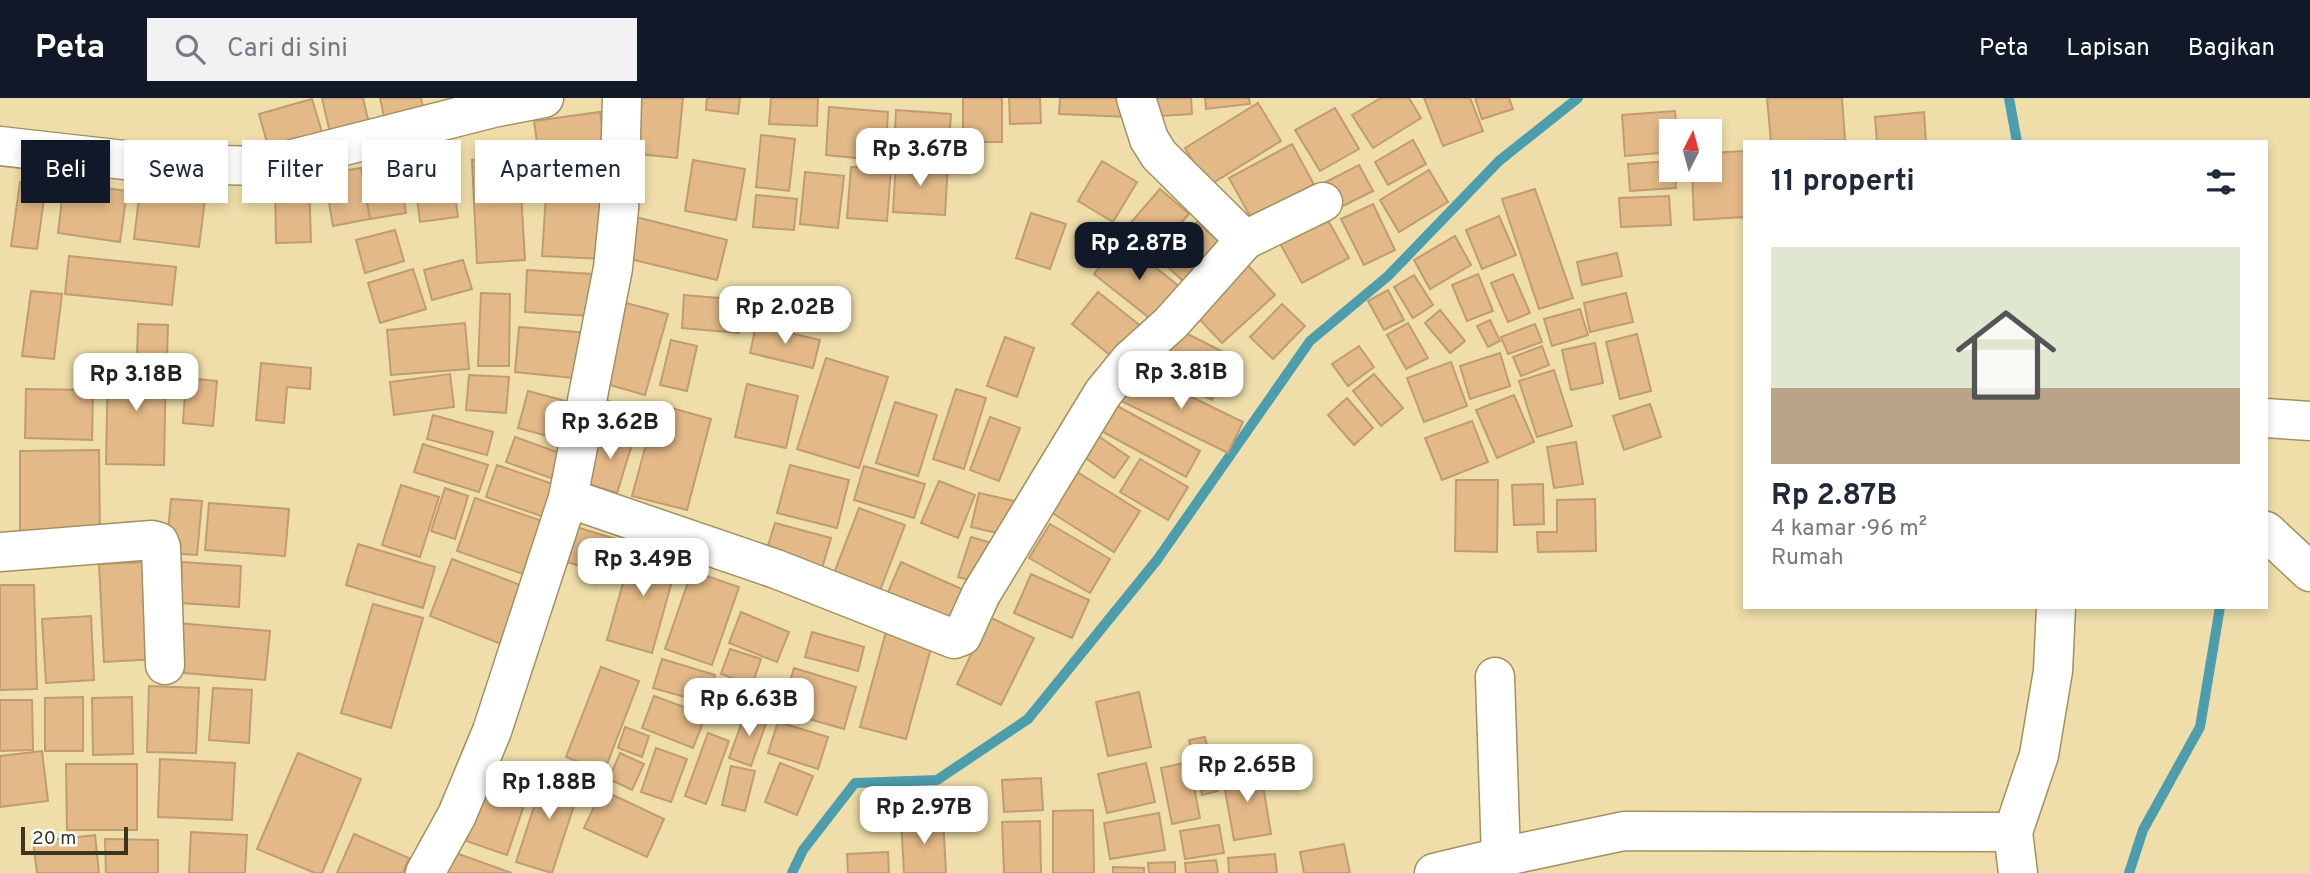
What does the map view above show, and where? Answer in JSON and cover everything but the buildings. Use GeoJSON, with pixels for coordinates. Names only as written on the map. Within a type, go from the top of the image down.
{"type":"FeatureCollection","features":[{"type":"Feature","properties":{"kind":"street"},"geometry":{"type":"LineString","coordinates":[[0,146],[160,164],[265,166],[432,110],[493,108],[544,98]]}},
{"type":"Feature","properties":{"kind":"street"},"geometry":{"type":"LineString","coordinates":[[425,873],[457,815],[492,731],[568,498],[613,268],[619,209],[622,98]]}},
{"type":"Feature","properties":{"kind":"street"},"geometry":{"type":"LineString","coordinates":[[1136,98],[1149,139],[1159,155],[1245,240]]}},
{"type":"Feature","properties":{"kind":"street"},"geometry":{"type":"LineString","coordinates":[[568,498],[776,569],[954,639],[962,636],[981,594],[1102,393],[1130,360],[1171,323],[1245,240],[1323,202]]}},
{"type":"Feature","properties":{"kind":"street"},"geometry":{"type":"LineString","coordinates":[[2268,418],[2310,421]]}},
{"type":"Feature","properties":{"kind":"street"},"geometry":{"type":"LineString","coordinates":[[2268,533],[2310,572]]}},
{"type":"Feature","properties":{"kind":"street"},"geometry":{"type":"LineString","coordinates":[[0,552],[152,540],[159,542],[165,665]]}},
{"type":"Feature","properties":{"kind":"street"},"geometry":{"type":"LineString","coordinates":[[2018,873],[2013,832],[2039,755],[2053,671],[2056,609]]}},
{"type":"Feature","properties":{"kind":"street"},"geometry":{"type":"LineString","coordinates":[[1495,677],[1501,857]]}},
{"type":"Feature","properties":{"kind":"street"},"geometry":{"type":"LineString","coordinates":[[1434,873],[1624,831],[2013,832]]}},
{"type":"Feature","properties":{"kind":"waterway"},"geometry":{"type":"LineString","coordinates":[[792,873],[803,850],[855,783],[937,780],[1028,719],[1157,560],[1310,341],[1388,276],[1499,161],[1578,98]]}},
{"type":"Feature","properties":{"kind":"waterway"},"geometry":{"type":"LineString","coordinates":[[2009,98],[2017,140]]}},
{"type":"Feature","properties":{"kind":"waterway"},"geometry":{"type":"LineString","coordinates":[[2129,873],[2143,830],[2200,727],[2220,609]]}}]}
